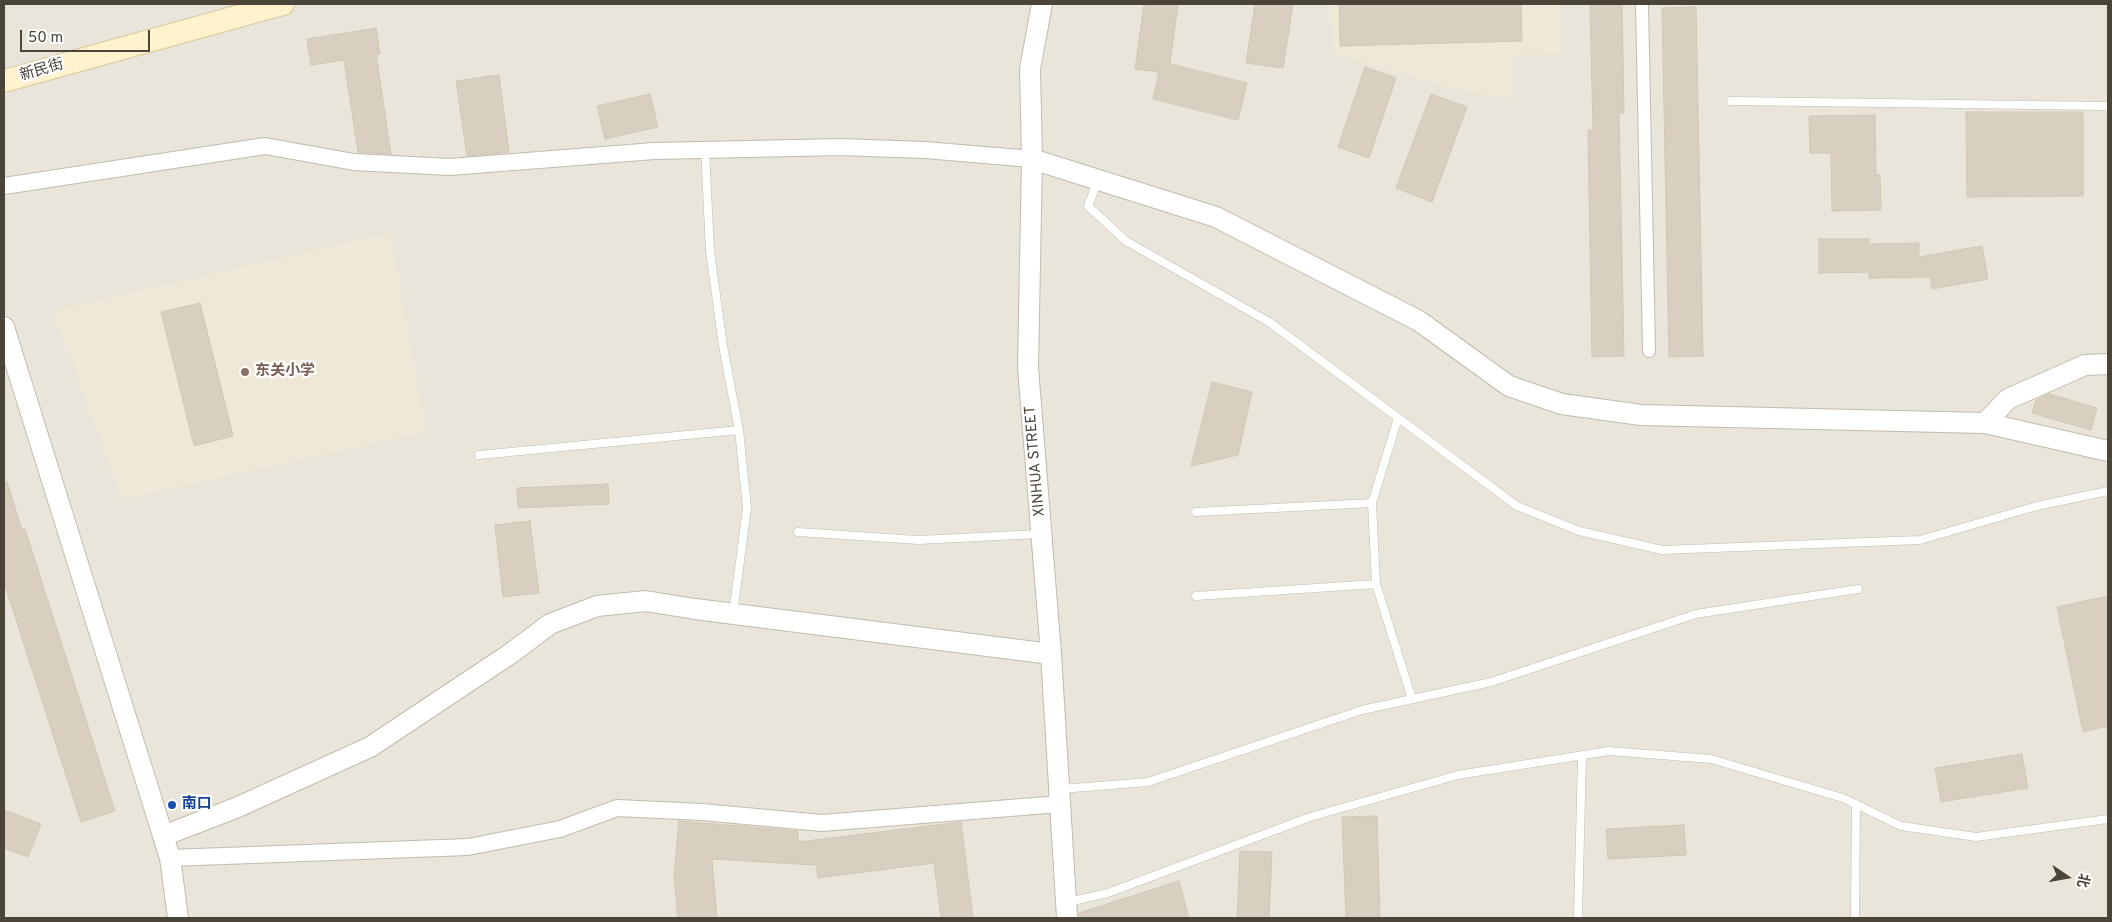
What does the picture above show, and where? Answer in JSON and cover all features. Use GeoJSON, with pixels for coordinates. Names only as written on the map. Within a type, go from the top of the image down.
{"type":"FeatureCollection","features":[{"type":"Feature","properties":{"kind":"main road","name":"新民街"},"geometry":{"type":"LineString","coordinates":[[4,81],[283,4]]}},
{"type":"Feature","properties":{"kind":"street","name":"XINHUA STREET"},"geometry":{"type":"LineString","coordinates":[[1042,4],[1030,70],[1032,160],[1028,368],[1051,654],[1066,910]]}},
{"type":"Feature","properties":{"kind":"street"},"geometry":{"type":"LineString","coordinates":[[1642,4],[1649,351]]}},
{"type":"Feature","properties":{"kind":"street"},"geometry":{"type":"LineString","coordinates":[[4,186],[265,146],[354,162],[450,167],[654,151],[841,146],[925,150],[1032,160],[1216,217],[1419,321],[1509,386],[1562,404],[1641,416],[1985,423],[2108,451]]}},
{"type":"Feature","properties":{"kind":"street"},"geometry":{"type":"LineString","coordinates":[[4,327],[164,836],[170,858],[178,918]]}},
{"type":"Feature","properties":{"kind":"street"},"geometry":{"type":"LineString","coordinates":[[1985,423],[2008,399],[2085,365],[2108,364]]}},
{"type":"Feature","properties":{"kind":"street"},"geometry":{"type":"LineString","coordinates":[[164,836],[238,807],[370,747],[510,654],[550,624],[597,606],[646,601],[733,614],[1051,654]]}},
{"type":"Feature","properties":{"kind":"street"},"geometry":{"type":"LineString","coordinates":[[170,858],[468,847],[560,829],[617,808],[702,812],[822,823],[1060,797]]}},
{"type":"Feature","properties":{"kind":"lane"},"geometry":{"type":"LineString","coordinates":[[1731,101],[2108,106]]}},
{"type":"Feature","properties":{"kind":"lane"},"geometry":{"type":"LineString","coordinates":[[706,150],[710,251],[723,346],[739,430],[747,508],[733,614]]}},
{"type":"Feature","properties":{"kind":"lane"},"geometry":{"type":"LineString","coordinates":[[1098,180],[1088,206],[1126,241],[1269,322],[1517,506],[1580,531],[1662,550],[1920,540],[2037,506],[2108,491]]}},
{"type":"Feature","properties":{"kind":"lane"},"geometry":{"type":"LineString","coordinates":[[1398,418],[1372,503],[1376,584],[1412,699]]}},
{"type":"Feature","properties":{"kind":"lane"},"geometry":{"type":"LineString","coordinates":[[479,455],[739,430]]}},
{"type":"Feature","properties":{"kind":"lane"},"geometry":{"type":"LineString","coordinates":[[1196,512],[1372,503]]}},
{"type":"Feature","properties":{"kind":"lane"},"geometry":{"type":"LineString","coordinates":[[798,532],[918,540],[1042,534]]}},
{"type":"Feature","properties":{"kind":"lane"},"geometry":{"type":"LineString","coordinates":[[1196,596],[1376,584]]}},
{"type":"Feature","properties":{"kind":"lane"},"geometry":{"type":"LineString","coordinates":[[1060,797],[1148,782],[1362,710],[1491,682],[1696,614],[1858,589]]}},
{"type":"Feature","properties":{"kind":"lane"},"geometry":{"type":"LineString","coordinates":[[1066,910],[1310,817],[1458,775],[1609,751],[1710,759],[1843,798],[1901,826],[1976,837],[2108,819]]}},
{"type":"Feature","properties":{"kind":"lane"},"geometry":{"type":"LineString","coordinates":[[1578,918],[1582,755]]}},
{"type":"Feature","properties":{"kind":"lane"},"geometry":{"type":"LineString","coordinates":[[1855,918],[1856,804]]}},
{"type":"Feature","properties":{"kind":"shaded area"},"geometry":{"type":"Polygon","coordinates":[[[4,4],[2108,4],[2108,918],[4,918],[4,4]]]}},
{"type":"Feature","properties":{"kind":"shaded area"},"geometry":{"type":"Polygon","coordinates":[[[1330,4],[1560,4],[1562,53],[1510,55],[1510,98],[1459,90],[1331,53],[1330,4]]]}},
{"type":"Feature","properties":{"kind":"shaded area","name":"东关小学"},"geometry":{"type":"Polygon","coordinates":[[[390,233],[426,432],[122,499],[53,311],[390,233]]]}},
{"type":"Feature","properties":{"kind":"building"},"geometry":{"type":"Polygon","coordinates":[[[1144,4],[1178,4],[1170,64],[1247,83],[1238,120],[1153,99],[1159,72],[1135,69],[1144,4]]]}},
{"type":"Feature","properties":{"kind":"building"},"geometry":{"type":"Polygon","coordinates":[[[1255,4],[1293,4],[1283,68],[1246,63],[1255,4]]]}},
{"type":"Feature","properties":{"kind":"building"},"geometry":{"type":"Polygon","coordinates":[[[1339,4],[1521,4],[1522,41],[1340,46],[1339,4]]]}},
{"type":"Feature","properties":{"kind":"building"},"geometry":{"type":"Polygon","coordinates":[[[1590,4],[1622,4],[1624,113],[1619,113],[1624,356],[1592,357],[1588,130],[1593,130],[1590,4]]]}},
{"type":"Feature","properties":{"kind":"building"},"geometry":{"type":"Polygon","coordinates":[[[1696,7],[1703,356],[1669,357],[1662,8],[1696,7]]]}},
{"type":"Feature","properties":{"kind":"building"},"geometry":{"type":"Polygon","coordinates":[[[376,28],[380,54],[376,54],[391,154],[358,152],[344,60],[311,65],[307,39],[376,28]]]}},
{"type":"Feature","properties":{"kind":"building"},"geometry":{"type":"Polygon","coordinates":[[[1365,67],[1396,78],[1369,158],[1338,147],[1365,67]]]}},
{"type":"Feature","properties":{"kind":"building"},"geometry":{"type":"Polygon","coordinates":[[[499,75],[509,152],[467,156],[456,81],[499,75]]]}},
{"type":"Feature","properties":{"kind":"building"},"geometry":{"type":"Polygon","coordinates":[[[650,94],[658,127],[605,139],[597,106],[650,94]]]}},
{"type":"Feature","properties":{"kind":"building"},"geometry":{"type":"Polygon","coordinates":[[[1431,94],[1467,107],[1432,202],[1396,188],[1431,94]]]}},
{"type":"Feature","properties":{"kind":"building"},"geometry":{"type":"Polygon","coordinates":[[[1966,112],[2083,112],[2083,196],[1967,197],[1966,112]]]}},
{"type":"Feature","properties":{"kind":"building"},"geometry":{"type":"Polygon","coordinates":[[[1875,115],[1876,175],[1880,175],[1881,210],[1832,211],[1831,153],[1810,153],[1809,116],[1875,115]]]}},
{"type":"Feature","properties":{"kind":"building"},"geometry":{"type":"Polygon","coordinates":[[[1819,239],[1869,239],[1869,244],[1919,243],[1919,257],[1982,246],[1988,279],[1932,289],[1930,277],[1869,278],[1869,272],[1819,273],[1819,239]]]}},
{"type":"Feature","properties":{"kind":"building"},"geometry":{"type":"Polygon","coordinates":[[[200,303],[233,436],[194,446],[161,312],[200,303]]]}},
{"type":"Feature","properties":{"kind":"building"},"geometry":{"type":"Polygon","coordinates":[[[1212,382],[1252,392],[1238,455],[1191,466],[1212,382]]]}},
{"type":"Feature","properties":{"kind":"building"},"geometry":{"type":"Polygon","coordinates":[[[2049,394],[2097,408],[2091,430],[2032,413],[2036,400],[2049,394]]]}},
{"type":"Feature","properties":{"kind":"building"},"geometry":{"type":"Polygon","coordinates":[[[7,482],[22,530],[25,529],[115,811],[81,822],[4,582],[4,483],[7,482]]]}},
{"type":"Feature","properties":{"kind":"building"},"geometry":{"type":"Polygon","coordinates":[[[608,484],[609,504],[518,508],[517,488],[608,484]]]}},
{"type":"Feature","properties":{"kind":"building"},"geometry":{"type":"Polygon","coordinates":[[[530,521],[539,593],[503,597],[495,525],[530,521]]]}},
{"type":"Feature","properties":{"kind":"building"},"geometry":{"type":"Polygon","coordinates":[[[2108,596],[2108,726],[2083,732],[2057,607],[2108,596]]]}},
{"type":"Feature","properties":{"kind":"building"},"geometry":{"type":"Polygon","coordinates":[[[2022,754],[2028,788],[1941,802],[1935,768],[2022,754]]]}},
{"type":"Feature","properties":{"kind":"building"},"geometry":{"type":"Polygon","coordinates":[[[4,810],[41,824],[28,857],[4,848],[4,810]]]}},
{"type":"Feature","properties":{"kind":"building"},"geometry":{"type":"Polygon","coordinates":[[[1377,816],[1380,918],[1346,918],[1342,817],[1377,816]]]}},
{"type":"Feature","properties":{"kind":"building"},"geometry":{"type":"Polygon","coordinates":[[[679,821],[798,831],[798,842],[961,822],[973,918],[941,918],[934,863],[818,878],[816,865],[712,859],[717,918],[678,918],[674,876],[679,821]]]}},
{"type":"Feature","properties":{"kind":"building"},"geometry":{"type":"Polygon","coordinates":[[[1684,825],[1686,855],[1608,859],[1606,829],[1684,825]]]}},
{"type":"Feature","properties":{"kind":"building"},"geometry":{"type":"Polygon","coordinates":[[[1240,851],[1272,852],[1269,918],[1237,918],[1240,851]]]}},
{"type":"Feature","properties":{"kind":"building"},"geometry":{"type":"Polygon","coordinates":[[[1179,881],[1189,918],[1079,918],[1079,913],[1179,881]]]}},
{"type":"Feature","properties":{"kind":"place","name":"东关小学"},"geometry":{"type":"Point","coordinates":[245,372]}},
{"type":"Feature","properties":{"kind":"place","name":"南口"},"geometry":{"type":"Point","coordinates":[172,805]}}]}
